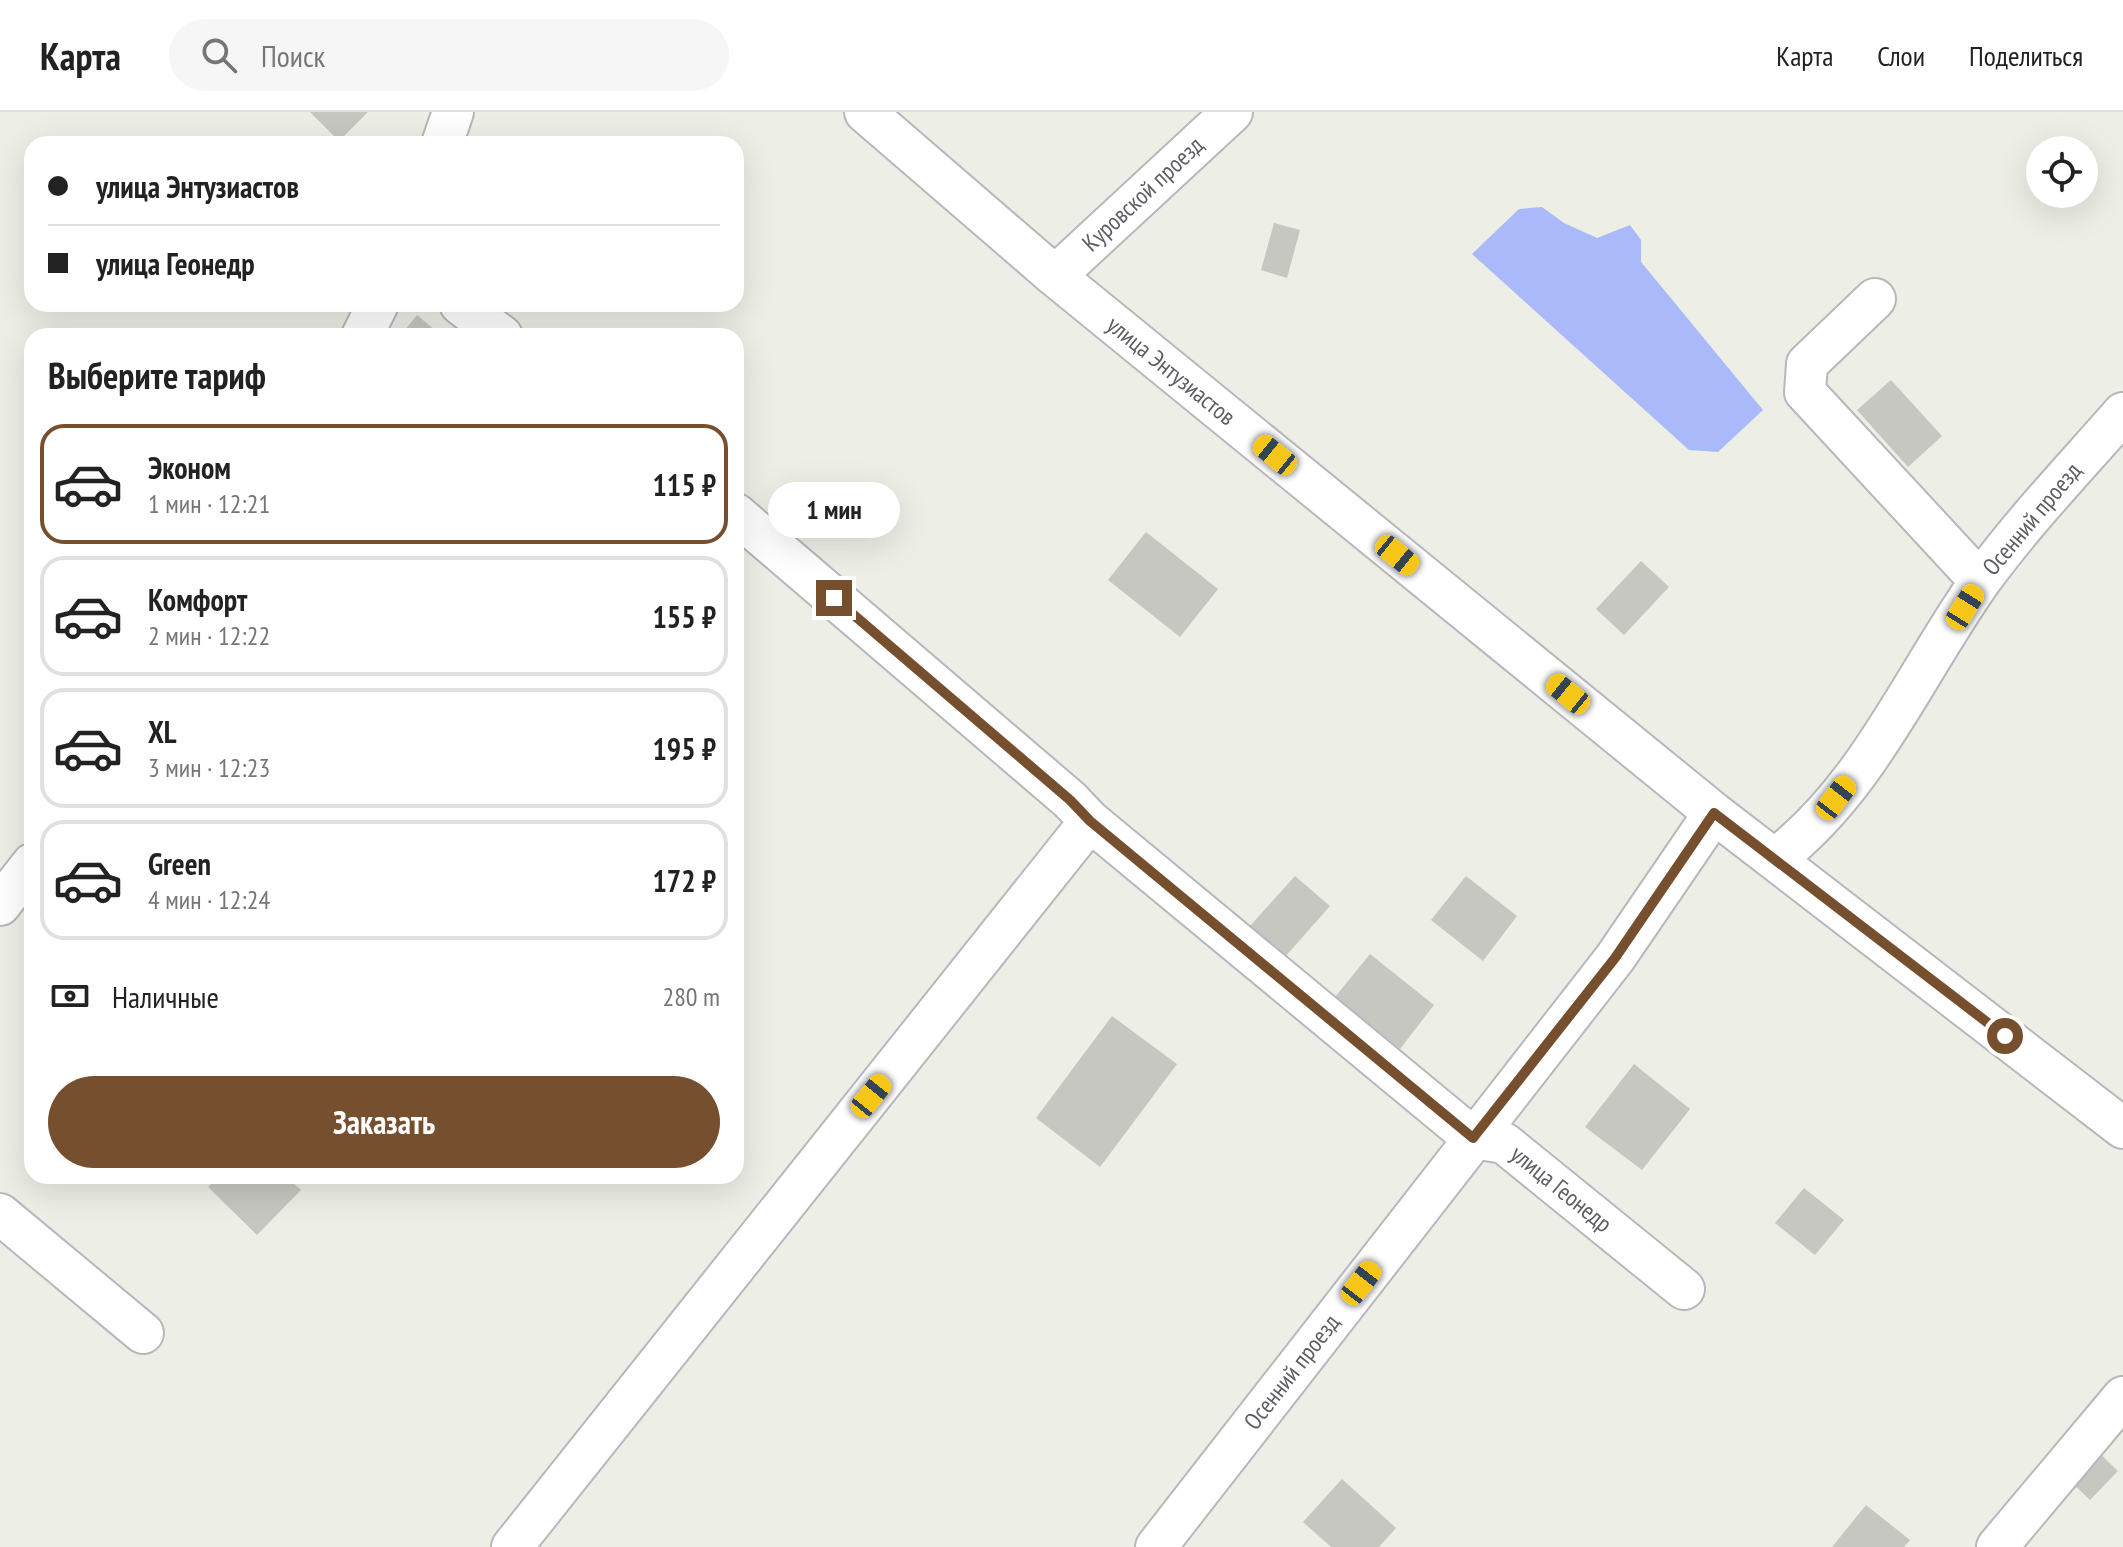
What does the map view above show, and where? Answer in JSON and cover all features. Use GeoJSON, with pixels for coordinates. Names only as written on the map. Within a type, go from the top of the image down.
{"type":"FeatureCollection","features":[{"type":"Feature","properties":{"kind":"street"},"geometry":{"type":"LineString","coordinates":[[445,136],[453,112]]}},
{"type":"Feature","properties":{"kind":"street","name":"улица Энтузиастов"},"geometry":{"type":"LineString","coordinates":[[865,112],[1055,276],[1714,813],[2123,1128]]}},
{"type":"Feature","properties":{"kind":"street","name":"Куровской проезд"},"geometry":{"type":"LineString","coordinates":[[1055,276],[1232,112]]}},
{"type":"Feature","properties":{"kind":"street"},"geometry":{"type":"LineString","coordinates":[[1875,299],[1807,364],[1805,392],[1980,581]]}},
{"type":"Feature","properties":{"kind":"street"},"geometry":{"type":"LineString","coordinates":[[470,312],[492,328]]}},
{"type":"Feature","properties":{"kind":"street","name":"Осенний проезд"},"geometry":{"type":"LineString","coordinates":[[1776,858],[1808,834],[1901,709],[1980,581],[2030,518],[2123,413]]}},
{"type":"Feature","properties":{"kind":"street","name":"улица Геонедр"},"geometry":{"type":"LineString","coordinates":[[744,521],[1070,800],[1090,821],[1473,1138],[1504,1143],[1684,1289]]}},
{"type":"Feature","properties":{"kind":"street","name":"Осенний проезд"},"geometry":{"type":"LineString","coordinates":[[1156,1547],[1615,958],[1714,813]]}},
{"type":"Feature","properties":{"kind":"street"},"geometry":{"type":"LineString","coordinates":[[512,1547],[1090,821]]}},
{"type":"Feature","properties":{"kind":"street"},"geometry":{"type":"LineString","coordinates":[[0,905],[24,874]]}},
{"type":"Feature","properties":{"kind":"street"},"geometry":{"type":"LineString","coordinates":[[0,1214],[143,1333]]}},
{"type":"Feature","properties":{"kind":"street"},"geometry":{"type":"LineString","coordinates":[[1997,1547],[2123,1397]]}},
{"type":"Feature","properties":{"kind":"water"},"geometry":{"type":"Polygon","coordinates":[[[1542,207],[1564,223],[1597,238],[1630,225],[1641,240],[1641,262],[1763,410],[1718,452],[1689,450],[1472,254],[1519,209],[1542,207]]]}},
{"type":"Feature","properties":{"kind":"building"},"geometry":{"type":"Polygon","coordinates":[[[310,112],[368,112],[344,136],[334,136],[310,112]]]}},
{"type":"Feature","properties":{"kind":"building"},"geometry":{"type":"Polygon","coordinates":[[[1274,223],[1300,230],[1287,278],[1261,270],[1274,223]]]}},
{"type":"Feature","properties":{"kind":"building"},"geometry":{"type":"Polygon","coordinates":[[[417,315],[432,328],[406,328],[417,315]]]}},
{"type":"Feature","properties":{"kind":"building"},"geometry":{"type":"Polygon","coordinates":[[[1891,380],[1942,436],[1908,467],[1857,410],[1891,380]]]}},
{"type":"Feature","properties":{"kind":"building"},"geometry":{"type":"Polygon","coordinates":[[[1146,532],[1218,589],[1180,637],[1108,580],[1146,532]]]}},
{"type":"Feature","properties":{"kind":"building"},"geometry":{"type":"Polygon","coordinates":[[[1641,561],[1669,587],[1624,635],[1596,609],[1641,561]]]}},
{"type":"Feature","properties":{"kind":"building"},"geometry":{"type":"Polygon","coordinates":[[[1295,876],[1330,906],[1284,958],[1249,927],[1295,876]]]}},
{"type":"Feature","properties":{"kind":"building"},"geometry":{"type":"Polygon","coordinates":[[[1466,876],[1517,916],[1483,961],[1431,920],[1466,876]]]}},
{"type":"Feature","properties":{"kind":"building"},"geometry":{"type":"Polygon","coordinates":[[[1370,954],[1434,1005],[1400,1049],[1335,997],[1370,954]]]}},
{"type":"Feature","properties":{"kind":"building"},"geometry":{"type":"Polygon","coordinates":[[[1112,1016],[1177,1064],[1100,1167],[1036,1118],[1112,1016]]]}},
{"type":"Feature","properties":{"kind":"building"},"geometry":{"type":"Polygon","coordinates":[[[1634,1064],[1690,1109],[1642,1170],[1585,1127],[1634,1064]]]}},
{"type":"Feature","properties":{"kind":"building"},"geometry":{"type":"Polygon","coordinates":[[[211,1184],[295,1184],[301,1190],[257,1235],[208,1187],[211,1184]]]}},
{"type":"Feature","properties":{"kind":"building"},"geometry":{"type":"Polygon","coordinates":[[[1804,1188],[1844,1220],[1815,1255],[1775,1223],[1804,1188]]]}},
{"type":"Feature","properties":{"kind":"building"},"geometry":{"type":"Polygon","coordinates":[[[2093,1447],[2118,1471],[2090,1500],[2065,1476],[2093,1447]]]}},
{"type":"Feature","properties":{"kind":"building"},"geometry":{"type":"Polygon","coordinates":[[[1342,1479],[1396,1528],[1379,1547],[1331,1547],[1303,1522],[1342,1479]]]}},
{"type":"Feature","properties":{"kind":"building"},"geometry":{"type":"Polygon","coordinates":[[[1866,1505],[1910,1540],[1904,1547],[1832,1547],[1866,1505]]]}},
{"type":"Feature","properties":{"kind":"route"},"geometry":{"type":"LineString","coordinates":[[834,598],[1070,800],[1090,821],[1473,1138],[1615,958],[1714,813],[2005,1036]]}}]}
